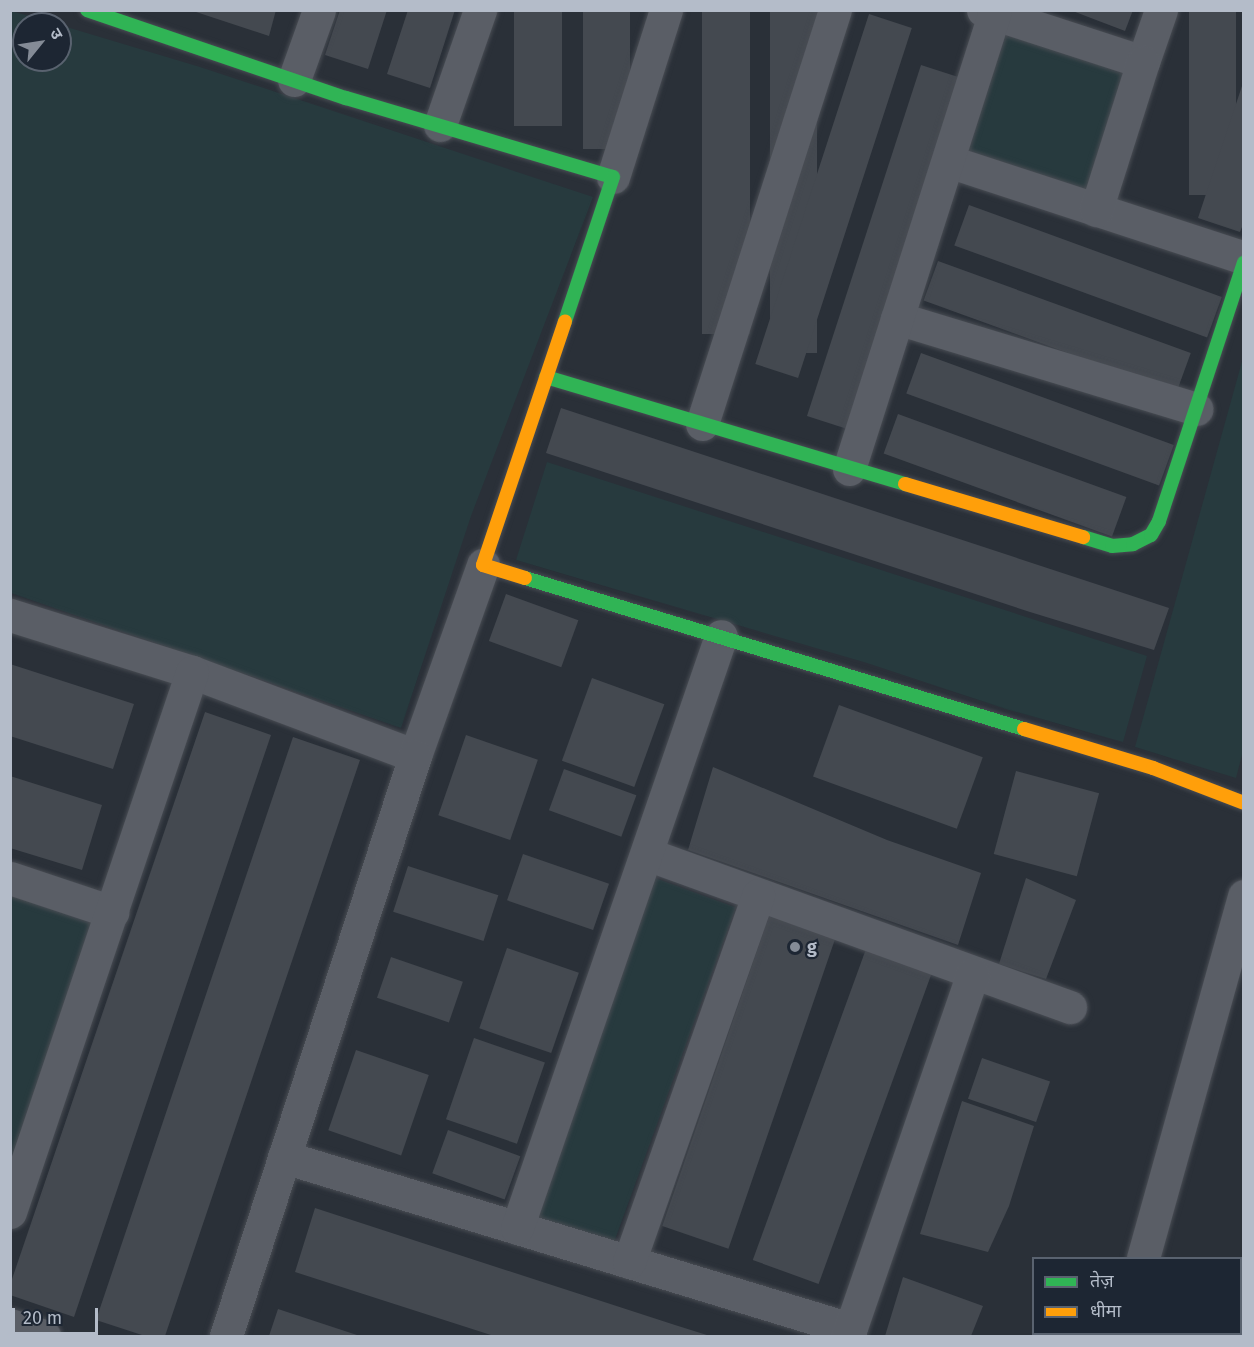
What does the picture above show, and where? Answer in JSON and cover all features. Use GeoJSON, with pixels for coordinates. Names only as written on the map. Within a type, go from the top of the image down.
{"type":"FeatureCollection","features":[{"type":"Feature","properties":{"kind":"street"},"geometry":{"type":"LineString","coordinates":[[87,10],[294,80],[614,177]]}},
{"type":"Feature","properties":{"kind":"street"},"geometry":{"type":"LineString","coordinates":[[294,80],[319,10]]}},
{"type":"Feature","properties":{"kind":"street"},"geometry":{"type":"LineString","coordinates":[[440,125],[480,10]]}},
{"type":"Feature","properties":{"kind":"street"},"geometry":{"type":"LineString","coordinates":[[226,1336],[414,756],[483,565],[614,177],[666,10]]}},
{"type":"Feature","properties":{"kind":"street"},"geometry":{"type":"LineString","coordinates":[[702,424],[835,10]]}},
{"type":"Feature","properties":{"kind":"street"},"geometry":{"type":"LineString","coordinates":[[1096,210],[1161,10]]}},
{"type":"Feature","properties":{"kind":"street"},"geometry":{"type":"LineString","coordinates":[[849,469],[948,161],[989,12],[1143,62]]}},
{"type":"Feature","properties":{"kind":"street"},"geometry":{"type":"LineString","coordinates":[[948,161],[1244,258]]}},
{"type":"Feature","properties":{"kind":"street"},"geometry":{"type":"LineString","coordinates":[[546,377],[1112,546],[1133,544],[1151,535],[1159,521],[1244,263]]}},
{"type":"Feature","properties":{"kind":"street"},"geometry":{"type":"LineString","coordinates":[[897,318],[1196,409]]}},
{"type":"Feature","properties":{"kind":"street"},"geometry":{"type":"LineString","coordinates":[[483,565],[1153,768],[1244,803]]}},
{"type":"Feature","properties":{"kind":"street"},"geometry":{"type":"LineString","coordinates":[[10,615],[192,672],[414,756]]}},
{"type":"Feature","properties":{"kind":"street"},"geometry":{"type":"LineString","coordinates":[[517,1228],[721,636]]}},
{"type":"Feature","properties":{"kind":"street"},"geometry":{"type":"LineString","coordinates":[[10,1212],[192,672]]}},
{"type":"Feature","properties":{"kind":"street"},"geometry":{"type":"LineString","coordinates":[[647,854],[973,974],[1070,1007]]}},
{"type":"Feature","properties":{"kind":"street"},"geometry":{"type":"LineString","coordinates":[[10,878],[112,912]]}},
{"type":"Feature","properties":{"kind":"street"},"geometry":{"type":"LineString","coordinates":[[629,1262],[758,895]]}},
{"type":"Feature","properties":{"kind":"street"},"geometry":{"type":"LineString","coordinates":[[1143,1257],[1244,896]]}},
{"type":"Feature","properties":{"kind":"street"},"geometry":{"type":"LineString","coordinates":[[284,1157],[629,1262],[849,1333],[973,974]]}},
{"type":"Feature","properties":{"kind":"street"},"geometry":{"type":"LineString","coordinates":[[10,1325],[44,1336]]}},
{"type":"Feature","properties":{"kind":"green space"},"geometry":{"type":"Polygon","coordinates":[[[11,11],[15,12],[12,12],[12,72],[72,72],[72,29],[200,67],[593,197],[471,516],[401,728],[11,593],[11,11]]]}},
{"type":"Feature","properties":{"kind":"green space"},"geometry":{"type":"Polygon","coordinates":[[[1001,28],[1128,72],[1084,198],[957,155],[1001,28]]]}},
{"type":"Feature","properties":{"kind":"green space"},"geometry":{"type":"Polygon","coordinates":[[[1243,358],[1244,747],[1236,778],[1135,747],[1243,358]]]}},
{"type":"Feature","properties":{"kind":"green space"},"geometry":{"type":"Polygon","coordinates":[[[547,462],[1147,656],[1123,742],[1006,709],[867,663],[516,560],[547,462]]]}},
{"type":"Feature","properties":{"kind":"green space"},"geometry":{"type":"Polygon","coordinates":[[[655,878],[736,907],[612,1247],[532,1217],[655,878]]]}},
{"type":"Feature","properties":{"kind":"green space"},"geometry":{"type":"Polygon","coordinates":[[[11,890],[97,921],[11,1168],[11,890]]]}},
{"type":"Feature","properties":{"kind":"building"},"geometry":{"type":"Polygon","coordinates":[[[190,10],[276,10],[269,36],[190,10]]]}},
{"type":"Feature","properties":{"kind":"building"},"geometry":{"type":"Polygon","coordinates":[[[340,10],[387,10],[368,69],[325,55],[340,10]]]}},
{"type":"Feature","properties":{"kind":"building"},"geometry":{"type":"Polygon","coordinates":[[[408,10],[455,10],[430,88],[387,74],[408,10]]]}},
{"type":"Feature","properties":{"kind":"building"},"geometry":{"type":"Polygon","coordinates":[[[514,10],[562,10],[562,126],[514,126],[514,10]]]}},
{"type":"Feature","properties":{"kind":"building"},"geometry":{"type":"Polygon","coordinates":[[[583,10],[630,10],[630,149],[583,149],[583,10]]]}},
{"type":"Feature","properties":{"kind":"building"},"geometry":{"type":"Polygon","coordinates":[[[702,10],[750,10],[750,334],[702,334],[702,10]]]}},
{"type":"Feature","properties":{"kind":"building"},"geometry":{"type":"Polygon","coordinates":[[[770,10],[817,10],[817,353],[770,353],[770,10]]]}},
{"type":"Feature","properties":{"kind":"building"},"geometry":{"type":"Polygon","coordinates":[[[1070,10],[1133,10],[1125,31],[1070,10]]]}},
{"type":"Feature","properties":{"kind":"building"},"geometry":{"type":"Polygon","coordinates":[[[1189,10],[1236,10],[1236,195],[1189,195],[1189,10]]]}},
{"type":"Feature","properties":{"kind":"building"},"geometry":{"type":"Polygon","coordinates":[[[869,14],[912,28],[798,378],[755,364],[869,14]]]}},
{"type":"Feature","properties":{"kind":"building"},"geometry":{"type":"Polygon","coordinates":[[[921,65],[963,79],[849,430],[807,416],[921,65]]]}},
{"type":"Feature","properties":{"kind":"building"},"geometry":{"type":"Polygon","coordinates":[[[1244,80],[1244,222],[1240,232],[1198,218],[1244,80]]]}},
{"type":"Feature","properties":{"kind":"building"},"geometry":{"type":"Polygon","coordinates":[[[969,205],[1222,297],[1207,337],[954,245],[969,205]]]}},
{"type":"Feature","properties":{"kind":"building"},"geometry":{"type":"Polygon","coordinates":[[[938,261],[1191,353],[1176,392],[924,300],[938,261]]]}},
{"type":"Feature","properties":{"kind":"building"},"geometry":{"type":"Polygon","coordinates":[[[921,353],[1174,445],[1159,485],[906,393],[921,353]]]}},
{"type":"Feature","properties":{"kind":"building"},"geometry":{"type":"Polygon","coordinates":[[[561,408],[1169,608],[1154,650],[1030,612],[546,453],[561,408]]]}},
{"type":"Feature","properties":{"kind":"building"},"geometry":{"type":"Polygon","coordinates":[[[898,414],[1126,497],[1112,537],[884,453],[898,414]]]}},
{"type":"Feature","properties":{"kind":"building"},"geometry":{"type":"Polygon","coordinates":[[[506,594],[578,620],[561,667],[489,641],[506,594]]]}},
{"type":"Feature","properties":{"kind":"building"},"geometry":{"type":"Polygon","coordinates":[[[10,664],[134,704],[113,769],[10,736],[10,664]]]}},
{"type":"Feature","properties":{"kind":"building"},"geometry":{"type":"Polygon","coordinates":[[[592,678],[664,704],[634,787],[562,761],[592,678]]]}},
{"type":"Feature","properties":{"kind":"building"},"geometry":{"type":"Polygon","coordinates":[[[839,705],[983,757],[957,829],[813,776],[839,705]]]}},
{"type":"Feature","properties":{"kind":"building"},"geometry":{"type":"Polygon","coordinates":[[[205,712],[271,735],[74,1317],[10,1295],[10,1285],[205,712]]]}},
{"type":"Feature","properties":{"kind":"building"},"geometry":{"type":"Polygon","coordinates":[[[466,735],[538,760],[510,840],[438,815],[466,735]]]}},
{"type":"Feature","properties":{"kind":"building"},"geometry":{"type":"Polygon","coordinates":[[[293,737],[360,760],[165,1336],[145,1336],[96,1320],[293,737]]]}},
{"type":"Feature","properties":{"kind":"building"},"geometry":{"type":"Polygon","coordinates":[[[713,767],[887,840],[981,873],[958,945],[688,850],[713,767]]]}},
{"type":"Feature","properties":{"kind":"building"},"geometry":{"type":"Polygon","coordinates":[[[564,769],[636,795],[621,837],[549,810],[564,769]]]}},
{"type":"Feature","properties":{"kind":"building"},"geometry":{"type":"Polygon","coordinates":[[[1016,771],[1099,793],[1077,876],[994,854],[1016,771]]]}},
{"type":"Feature","properties":{"kind":"building"},"geometry":{"type":"Polygon","coordinates":[[[10,776],[102,805],[82,870],[10,848],[10,776]]]}},
{"type":"Feature","properties":{"kind":"building"},"geometry":{"type":"Polygon","coordinates":[[[523,854],[609,884],[593,930],[507,900],[523,854]]]}},
{"type":"Feature","properties":{"kind":"building"},"geometry":{"type":"Polygon","coordinates":[[[408,866],[498,895],[484,941],[393,912],[408,866]]]}},
{"type":"Feature","properties":{"kind":"building"},"geometry":{"type":"Polygon","coordinates":[[[1026,878],[1076,900],[1046,979],[999,964],[1026,878]]]}},
{"type":"Feature","properties":{"kind":"building"},"geometry":{"type":"Polygon","coordinates":[[[770,913],[836,936],[728,1249],[662,1226],[770,913]]]}},
{"type":"Feature","properties":{"kind":"building"},"geometry":{"type":"Polygon","coordinates":[[[507,948],[579,973],[551,1053],[479,1028],[507,948]]]}},
{"type":"Feature","properties":{"kind":"building"},"geometry":{"type":"Polygon","coordinates":[[[866,949],[932,973],[819,1284],[753,1260],[866,949]]]}},
{"type":"Feature","properties":{"kind":"building"},"geometry":{"type":"Polygon","coordinates":[[[391,957],[463,982],[449,1022],[377,998],[391,957]]]}},
{"type":"Feature","properties":{"kind":"building"},"geometry":{"type":"Polygon","coordinates":[[[474,1038],[545,1062],[517,1144],[446,1119],[474,1038]]]}},
{"type":"Feature","properties":{"kind":"building"},"geometry":{"type":"Polygon","coordinates":[[[356,1050],[429,1075],[401,1155],[328,1130],[356,1050]]]}},
{"type":"Feature","properties":{"kind":"building"},"geometry":{"type":"Polygon","coordinates":[[[982,1058],[1050,1081],[1036,1122],[968,1099],[982,1058]]]}},
{"type":"Feature","properties":{"kind":"building"},"geometry":{"type":"Polygon","coordinates":[[[962,1101],[1034,1126],[1009,1206],[988,1252],[920,1234],[962,1101]]]}},
{"type":"Feature","properties":{"kind":"building"},"geometry":{"type":"Polygon","coordinates":[[[448,1130],[520,1156],[505,1200],[432,1173],[448,1130]]]}},
{"type":"Feature","properties":{"kind":"building"},"geometry":{"type":"Polygon","coordinates":[[[315,1208],[710,1336],[494,1336],[295,1272],[315,1208]]]}},
{"type":"Feature","properties":{"kind":"building"},"geometry":{"type":"Polygon","coordinates":[[[903,1277],[983,1306],[971,1336],[885,1336],[903,1277]]]}},
{"type":"Feature","properties":{"kind":"building"},"geometry":{"type":"Polygon","coordinates":[[[278,1309],[360,1336],[269,1336],[278,1309]]]}},
{"type":"Feature","properties":{"kind":"traffic: fast"},"geometry":{"type":"LineString","coordinates":[[87,10],[346,98],[613,177],[565,321]]}},
{"type":"Feature","properties":{"kind":"traffic: fast"},"geometry":{"type":"LineString","coordinates":[[1083,537],[1112,546],[1133,544],[1151,535],[1159,521],[1244,263]]}},
{"type":"Feature","properties":{"kind":"traffic: fast"},"geometry":{"type":"LineString","coordinates":[[546,377],[905,484]]}},
{"type":"Feature","properties":{"kind":"traffic: fast"},"geometry":{"type":"LineString","coordinates":[[525,578],[1024,729]]}},
{"type":"Feature","properties":{"kind":"traffic: slow"},"geometry":{"type":"LineString","coordinates":[[525,578],[483,565],[565,321]]}},
{"type":"Feature","properties":{"kind":"traffic: slow"},"geometry":{"type":"LineString","coordinates":[[905,484],[1083,537]]}},
{"type":"Feature","properties":{"kind":"traffic: slow"},"geometry":{"type":"LineString","coordinates":[[1024,729],[1153,768],[1244,803]]}},
{"type":"Feature","properties":{"kind":"place","name":"g"},"geometry":{"type":"Point","coordinates":[795,947]}}]}
